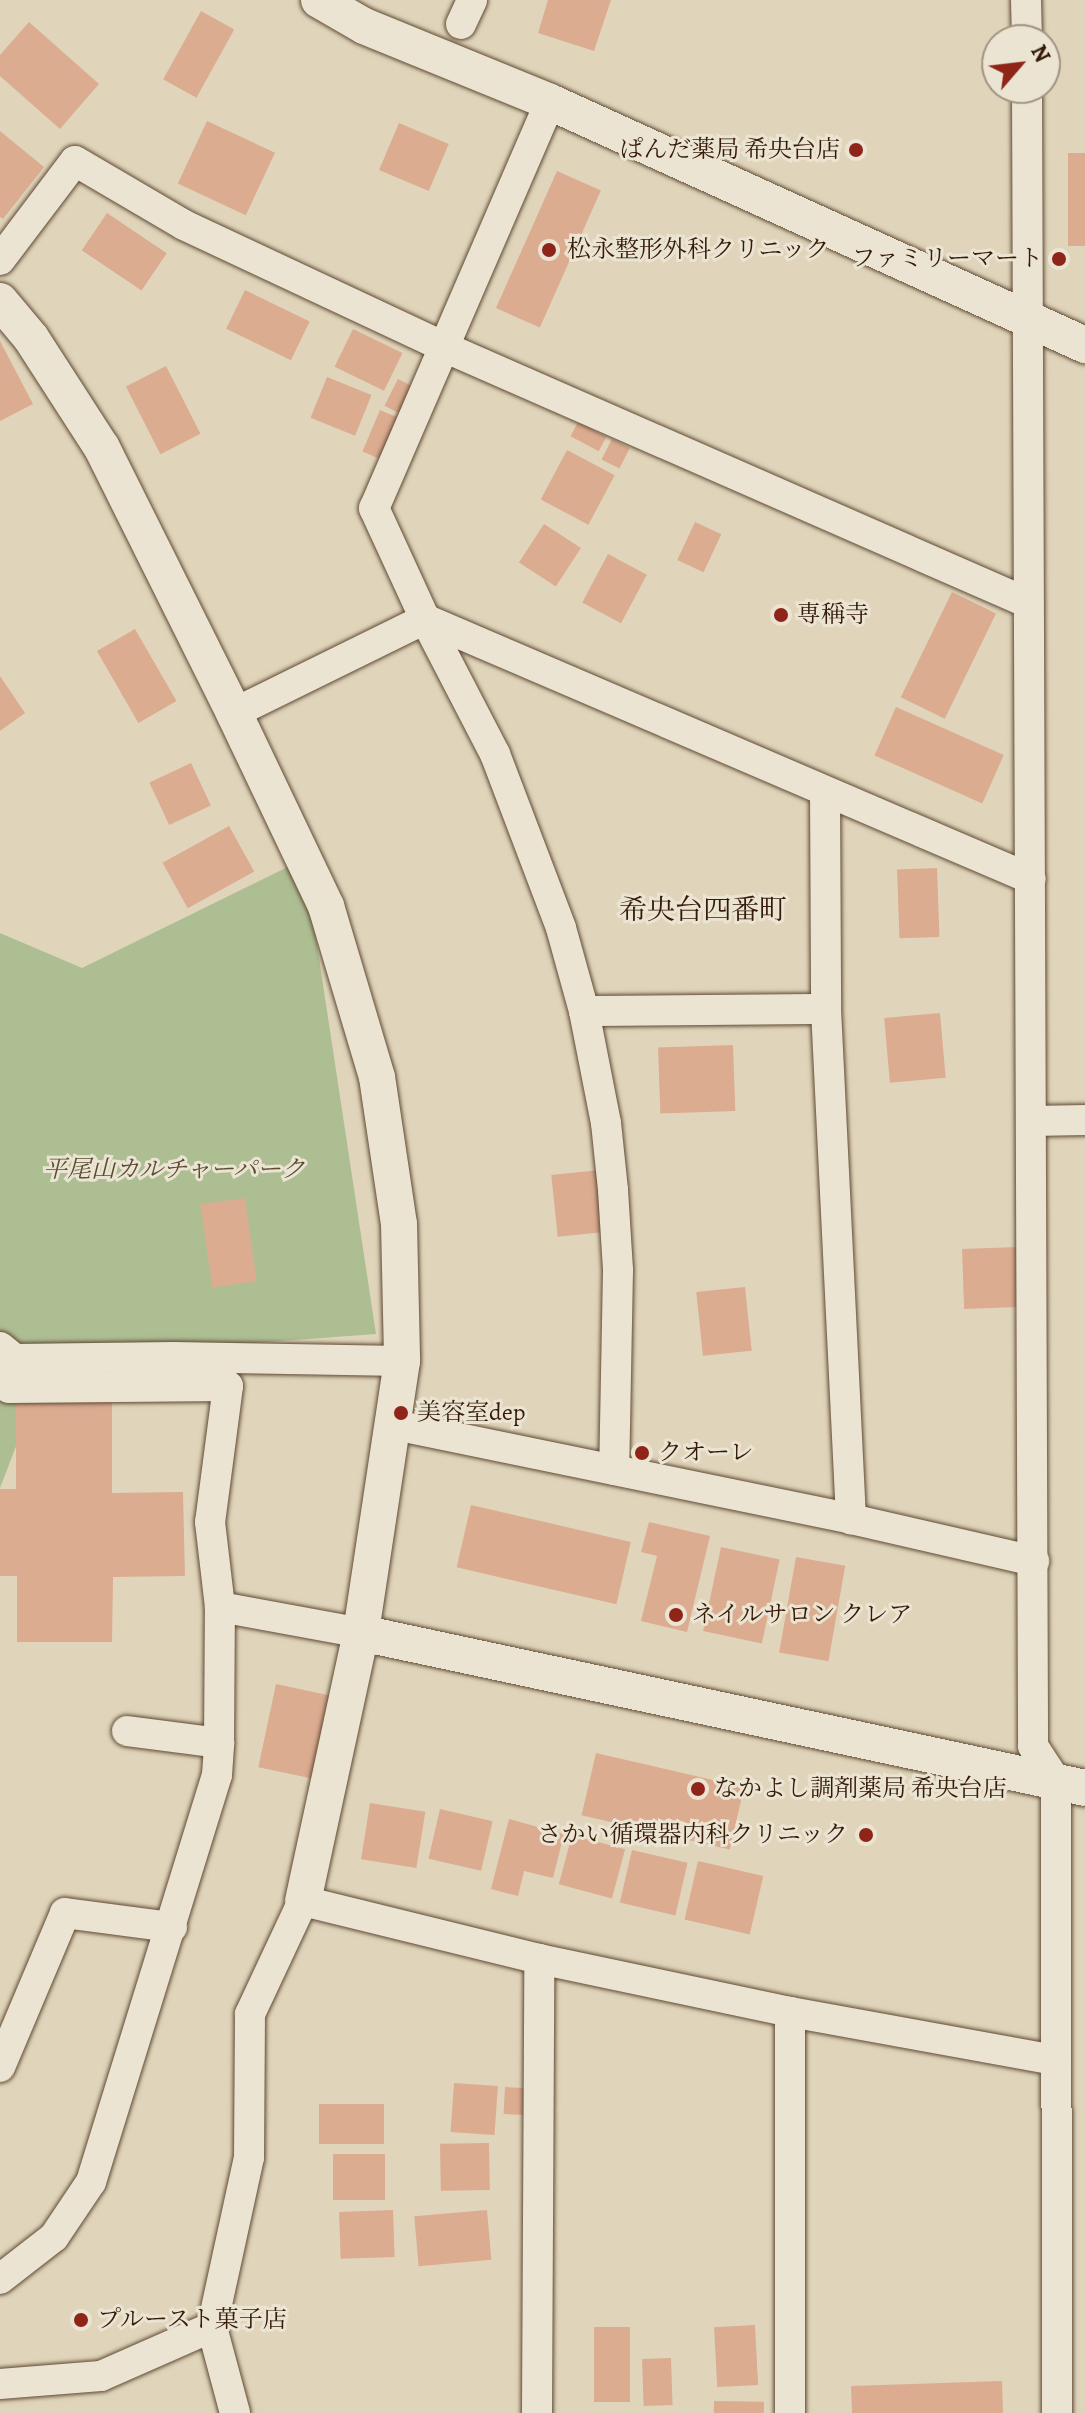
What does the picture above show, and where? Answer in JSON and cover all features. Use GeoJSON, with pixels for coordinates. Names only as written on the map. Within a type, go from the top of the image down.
{"type":"FeatureCollection","features":[{"type":"Feature","properties":{"kind":"street"},"geometry":{"type":"LineString","coordinates":[[319,0],[364,26],[550,102],[1085,345]]}},
{"type":"Feature","properties":{"kind":"street"},"geometry":{"type":"LineString","coordinates":[[1026,0],[1027,24]]}},
{"type":"Feature","properties":{"kind":"street"},"geometry":{"type":"LineString","coordinates":[[550,102],[374,508],[425,619],[495,754],[561,928],[584,1011],[606,1123],[613,1190],[618,1270],[614,1470]]}},
{"type":"Feature","properties":{"kind":"street"},"geometry":{"type":"LineString","coordinates":[[1027,104],[1033,1746],[1070,1785],[1054,2060],[1057,2413]]}},
{"type":"Feature","properties":{"kind":"street"},"geometry":{"type":"LineString","coordinates":[[0,260],[75,161],[184,225],[444,347],[1028,603]]}},
{"type":"Feature","properties":{"kind":"street"},"geometry":{"type":"LineString","coordinates":[[0,301],[31,338],[102,448],[326,906],[377,1077],[399,1224],[402,1361],[395,1425],[361,1633],[303,1901],[250,2014],[249,2158],[212,2327],[235,2413]]}},
{"type":"Feature","properties":{"kind":"street"},"geometry":{"type":"LineString","coordinates":[[234,713],[425,619],[1031,879]]}},
{"type":"Feature","properties":{"kind":"street"},"geometry":{"type":"LineString","coordinates":[[825,793],[826,1009],[851,1519]]}},
{"type":"Feature","properties":{"kind":"street"},"geometry":{"type":"LineString","coordinates":[[584,1011],[826,1009]]}},
{"type":"Feature","properties":{"kind":"street"},"geometry":{"type":"LineString","coordinates":[[1032,1121],[1085,1120]]}},
{"type":"Feature","properties":{"kind":"street"},"geometry":{"type":"LineString","coordinates":[[2,1349],[15,1359],[174,1357],[402,1361]]}},
{"type":"Feature","properties":{"kind":"street"},"geometry":{"type":"LineString","coordinates":[[0,2279],[54,2237],[91,2182],[217,1775],[220,1607],[210,1522],[228,1386],[9,1388],[2,1349]]}},
{"type":"Feature","properties":{"kind":"street"},"geometry":{"type":"LineString","coordinates":[[395,1425],[851,1519],[1034,1561]]}},
{"type":"Feature","properties":{"kind":"street"},"geometry":{"type":"LineString","coordinates":[[220,1607],[361,1633],[1070,1785]]}},
{"type":"Feature","properties":{"kind":"street"},"geometry":{"type":"LineString","coordinates":[[127,1731],[219,1743]]}},
{"type":"Feature","properties":{"kind":"street"},"geometry":{"type":"LineString","coordinates":[[303,1901],[539,1959],[790,2012],[1054,2060]]}},
{"type":"Feature","properties":{"kind":"street"},"geometry":{"type":"LineString","coordinates":[[0,2067],[65,1913],[172,1927]]}},
{"type":"Feature","properties":{"kind":"street"},"geometry":{"type":"LineString","coordinates":[[537,2413],[539,1959]]}},
{"type":"Feature","properties":{"kind":"street"},"geometry":{"type":"LineString","coordinates":[[790,2012],[790,2413]]}},
{"type":"Feature","properties":{"kind":"street"},"geometry":{"type":"LineString","coordinates":[[0,2384],[101,2376],[212,2327]]}},
{"type":"Feature","properties":{"kind":"green space","name":"平尾山カルチャーパーク"},"geometry":{"type":"Polygon","coordinates":[[[304,859],[376,1334],[50,1358],[0,1488],[0,933],[82,968],[304,859]]]}},
{"type":"Feature","properties":{"kind":"building"},"geometry":{"type":"Polygon","coordinates":[[[548,0],[611,0],[594,51],[538,33],[548,0]]]}},
{"type":"Feature","properties":{"kind":"building"},"geometry":{"type":"Polygon","coordinates":[[[201,11],[234,29],[196,98],[163,79],[201,11]]]}},
{"type":"Feature","properties":{"kind":"building"},"geometry":{"type":"Polygon","coordinates":[[[29,22],[99,84],[60,129],[0,76],[0,55],[29,22]]]}},
{"type":"Feature","properties":{"kind":"building"},"geometry":{"type":"Polygon","coordinates":[[[207,121],[275,153],[246,215],[178,184],[207,121]]]}},
{"type":"Feature","properties":{"kind":"building"},"geometry":{"type":"Polygon","coordinates":[[[399,123],[449,144],[429,191],[379,170],[399,123]]]}},
{"type":"Feature","properties":{"kind":"building"},"geometry":{"type":"Polygon","coordinates":[[[0,131],[44,167],[3,219],[0,217],[0,131]]]}},
{"type":"Feature","properties":{"kind":"building"},"geometry":{"type":"Polygon","coordinates":[[[1068,153],[1085,153],[1085,246],[1068,246],[1068,153]]]}},
{"type":"Feature","properties":{"kind":"building","name":"松永整形外科クリニック"},"geometry":{"type":"Polygon","coordinates":[[[557,171],[601,191],[540,328],[496,308],[557,171]]]}},
{"type":"Feature","properties":{"kind":"building"},"geometry":{"type":"Polygon","coordinates":[[[107,213],[167,253],[142,291],[82,250],[107,213]]]}},
{"type":"Feature","properties":{"kind":"building"},"geometry":{"type":"Polygon","coordinates":[[[245,290],[310,322],[291,360],[226,329],[245,290]]]}},
{"type":"Feature","properties":{"kind":"building"},"geometry":{"type":"Polygon","coordinates":[[[353,329],[402,353],[384,391],[335,367],[353,329]]]}},
{"type":"Feature","properties":{"kind":"building"},"geometry":{"type":"Polygon","coordinates":[[[0,341],[33,404],[0,421],[0,341]]]}},
{"type":"Feature","properties":{"kind":"building"},"geometry":{"type":"Polygon","coordinates":[[[166,366],[201,434],[160,454],[126,386],[166,366]]]}},
{"type":"Feature","properties":{"kind":"building"},"geometry":{"type":"Polygon","coordinates":[[[327,377],[372,395],[355,436],[311,418],[327,377]]]}},
{"type":"Feature","properties":{"kind":"building"},"geometry":{"type":"Polygon","coordinates":[[[398,379],[418,389],[404,416],[384,406],[398,379]]]}},
{"type":"Feature","properties":{"kind":"building"},"geometry":{"type":"Polygon","coordinates":[[[380,410],[403,420],[385,461],[362,451],[380,410]]]}},
{"type":"Feature","properties":{"kind":"building"},"geometry":{"type":"Polygon","coordinates":[[[578,422],[606,437],[599,451],[570,436],[578,422]]]}},
{"type":"Feature","properties":{"kind":"building"},"geometry":{"type":"Polygon","coordinates":[[[612,439],[630,448],[619,469],[602,459],[612,439]]]}},
{"type":"Feature","properties":{"kind":"building"},"geometry":{"type":"Polygon","coordinates":[[[567,450],[615,475],[588,525],[541,499],[567,450]]]}},
{"type":"Feature","properties":{"kind":"building"},"geometry":{"type":"Polygon","coordinates":[[[695,522],[721,534],[704,572],[677,560],[695,522]]]}},
{"type":"Feature","properties":{"kind":"building"},"geometry":{"type":"Polygon","coordinates":[[[544,524],[581,548],[556,587],[519,563],[544,524]]]}},
{"type":"Feature","properties":{"kind":"building"},"geometry":{"type":"Polygon","coordinates":[[[608,554],[647,575],[621,623],[582,603],[608,554]]]}},
{"type":"Feature","properties":{"kind":"building"},"geometry":{"type":"Polygon","coordinates":[[[952,592],[996,613],[945,719],[901,697],[952,592]]]}},
{"type":"Feature","properties":{"kind":"building"},"geometry":{"type":"Polygon","coordinates":[[[135,629],[176,701],[138,723],[97,651],[135,629]]]}},
{"type":"Feature","properties":{"kind":"building"},"geometry":{"type":"Polygon","coordinates":[[[0,676],[25,713],[0,731],[0,676]]]}},
{"type":"Feature","properties":{"kind":"building"},"geometry":{"type":"Polygon","coordinates":[[[896,707],[1004,755],[982,803],[874,755],[896,707]]]}},
{"type":"Feature","properties":{"kind":"building"},"geometry":{"type":"Polygon","coordinates":[[[191,763],[211,806],[169,825],[149,782],[191,763]]]}},
{"type":"Feature","properties":{"kind":"building"},"geometry":{"type":"Polygon","coordinates":[[[229,826],[254,871],[188,908],[163,863],[229,826]]]}},
{"type":"Feature","properties":{"kind":"building"},"geometry":{"type":"Polygon","coordinates":[[[937,868],[939,937],[899,938],[897,869],[937,868]]]}},
{"type":"Feature","properties":{"kind":"building"},"geometry":{"type":"Polygon","coordinates":[[[940,1013],[946,1078],[890,1083],[884,1018],[940,1013]]]}},
{"type":"Feature","properties":{"kind":"building"},"geometry":{"type":"Polygon","coordinates":[[[733,1045],[735,1111],[660,1114],[658,1048],[733,1045]]]}},
{"type":"Feature","properties":{"kind":"building"},"geometry":{"type":"Polygon","coordinates":[[[600,1170],[606,1232],[558,1237],[551,1175],[600,1170]]]}},
{"type":"Feature","properties":{"kind":"building"},"geometry":{"type":"Polygon","coordinates":[[[245,1198],[257,1281],[212,1287],[200,1204],[245,1198]]]}},
{"type":"Feature","properties":{"kind":"building"},"geometry":{"type":"Polygon","coordinates":[[[1020,1247],[1022,1307],[964,1309],[962,1249],[1020,1247]]]}},
{"type":"Feature","properties":{"kind":"building"},"geometry":{"type":"Polygon","coordinates":[[[745,1287],[752,1351],[703,1356],[696,1292],[745,1287]]]}},
{"type":"Feature","properties":{"kind":"building"},"geometry":{"type":"Polygon","coordinates":[[[16,1402],[112,1402],[112,1493],[183,1492],[185,1576],[113,1577],[112,1642],[17,1642],[17,1576],[0,1576],[0,1489],[16,1489],[16,1402]]]}},
{"type":"Feature","properties":{"kind":"building"},"geometry":{"type":"Polygon","coordinates":[[[471,1505],[631,1542],[616,1604],[457,1567],[471,1505]]]}},
{"type":"Feature","properties":{"kind":"building"},"geometry":{"type":"Polygon","coordinates":[[[649,1522],[710,1536],[687,1632],[641,1621],[657,1556],[641,1552],[649,1522]]]}},
{"type":"Feature","properties":{"kind":"building"},"geometry":{"type":"Polygon","coordinates":[[[721,1547],[780,1559],[762,1644],[703,1631],[721,1547]]]}},
{"type":"Feature","properties":{"kind":"building"},"geometry":{"type":"Polygon","coordinates":[[[796,1557],[845,1566],[828,1661],[779,1653],[796,1557]]]}},
{"type":"Feature","properties":{"kind":"building"},"geometry":{"type":"Polygon","coordinates":[[[276,1684],[330,1695],[312,1779],[258,1767],[276,1684]]]}},
{"type":"Feature","properties":{"kind":"building"},"geometry":{"type":"Polygon","coordinates":[[[596,1753],[744,1787],[730,1850],[582,1815],[596,1753]]]}},
{"type":"Feature","properties":{"kind":"building"},"geometry":{"type":"Polygon","coordinates":[[[370,1803],[425,1812],[416,1868],[361,1859],[370,1803]]]}},
{"type":"Feature","properties":{"kind":"building"},"geometry":{"type":"Polygon","coordinates":[[[440,1809],[493,1821],[481,1871],[429,1859],[440,1809]]]}},
{"type":"Feature","properties":{"kind":"building"},"geometry":{"type":"Polygon","coordinates":[[[509,1819],[564,1834],[553,1878],[524,1871],[518,1896],[491,1889],[509,1819]]]}},
{"type":"Feature","properties":{"kind":"building"},"geometry":{"type":"Polygon","coordinates":[[[572,1835],[625,1849],[612,1898],[559,1884],[572,1835]]]}},
{"type":"Feature","properties":{"kind":"building"},"geometry":{"type":"Polygon","coordinates":[[[632,1850],[688,1863],[675,1915],[620,1903],[632,1850]]]}},
{"type":"Feature","properties":{"kind":"building"},"geometry":{"type":"Polygon","coordinates":[[[698,1861],[763,1876],[750,1935],[685,1919],[698,1861]]]}},
{"type":"Feature","properties":{"kind":"building"},"geometry":{"type":"Polygon","coordinates":[[[454,2083],[498,2086],[494,2135],[451,2132],[454,2083]]]}},
{"type":"Feature","properties":{"kind":"building"},"geometry":{"type":"Polygon","coordinates":[[[505,2087],[527,2088],[526,2115],[504,2114],[505,2087]]]}},
{"type":"Feature","properties":{"kind":"building"},"geometry":{"type":"Polygon","coordinates":[[[319,2104],[384,2104],[384,2144],[319,2144],[319,2104]]]}},
{"type":"Feature","properties":{"kind":"building"},"geometry":{"type":"Polygon","coordinates":[[[489,2143],[490,2190],[441,2191],[440,2144],[489,2143]]]}},
{"type":"Feature","properties":{"kind":"building"},"geometry":{"type":"Polygon","coordinates":[[[333,2154],[385,2154],[385,2200],[333,2200],[333,2154]]]}},
{"type":"Feature","properties":{"kind":"building"},"geometry":{"type":"Polygon","coordinates":[[[393,2210],[395,2257],[341,2259],[339,2212],[393,2210]]]}},
{"type":"Feature","properties":{"kind":"building"},"geometry":{"type":"Polygon","coordinates":[[[487,2210],[491,2260],[419,2266],[414,2216],[487,2210]]]}},
{"type":"Feature","properties":{"kind":"building"},"geometry":{"type":"Polygon","coordinates":[[[755,2325],[758,2385],[717,2387],[714,2327],[755,2325]]]}},
{"type":"Feature","properties":{"kind":"building"},"geometry":{"type":"Polygon","coordinates":[[[594,2327],[630,2327],[630,2402],[594,2402],[594,2327]]]}},
{"type":"Feature","properties":{"kind":"building"},"geometry":{"type":"Polygon","coordinates":[[[671,2358],[673,2405],[644,2406],[642,2359],[671,2358]]]}},
{"type":"Feature","properties":{"kind":"building"},"geometry":{"type":"Polygon","coordinates":[[[1002,2381],[1003,2413],[852,2413],[851,2386],[1002,2381]]]}},
{"type":"Feature","properties":{"kind":"building"},"geometry":{"type":"Polygon","coordinates":[[[714,2401],[764,2402],[764,2413],[714,2413],[714,2401]]]}},
{"type":"Feature","properties":{"kind":"place","name":"ぱんだ薬局 希央台店"},"geometry":{"type":"Point","coordinates":[856,150]}},
{"type":"Feature","properties":{"kind":"place","name":"松永整形外科クリニック"},"geometry":{"type":"Point","coordinates":[549,250]}},
{"type":"Feature","properties":{"kind":"place","name":"ファミリーマート"},"geometry":{"type":"Point","coordinates":[1059,259]}},
{"type":"Feature","properties":{"kind":"place","name":"専稱寺"},"geometry":{"type":"Point","coordinates":[781,615]}},
{"type":"Feature","properties":{"kind":"place","name":"美容室dep"},"geometry":{"type":"Point","coordinates":[401,1413]}},
{"type":"Feature","properties":{"kind":"place","name":"クオーレ"},"geometry":{"type":"Point","coordinates":[642,1453]}},
{"type":"Feature","properties":{"kind":"place","name":"ネイルサロン クレア"},"geometry":{"type":"Point","coordinates":[676,1615]}},
{"type":"Feature","properties":{"kind":"place","name":"なかよし調剤薬局 希央台店"},"geometry":{"type":"Point","coordinates":[698,1789]}},
{"type":"Feature","properties":{"kind":"place","name":"さかい循環器内科クリニック"},"geometry":{"type":"Point","coordinates":[866,1835]}},
{"type":"Feature","properties":{"kind":"place","name":"プルースト菓子店"},"geometry":{"type":"Point","coordinates":[81,2320]}},
{"type":"Feature","properties":{"kind":"district","name":"希央台四番町"},"geometry":{"type":"Point","coordinates":[703,910]}}]}
